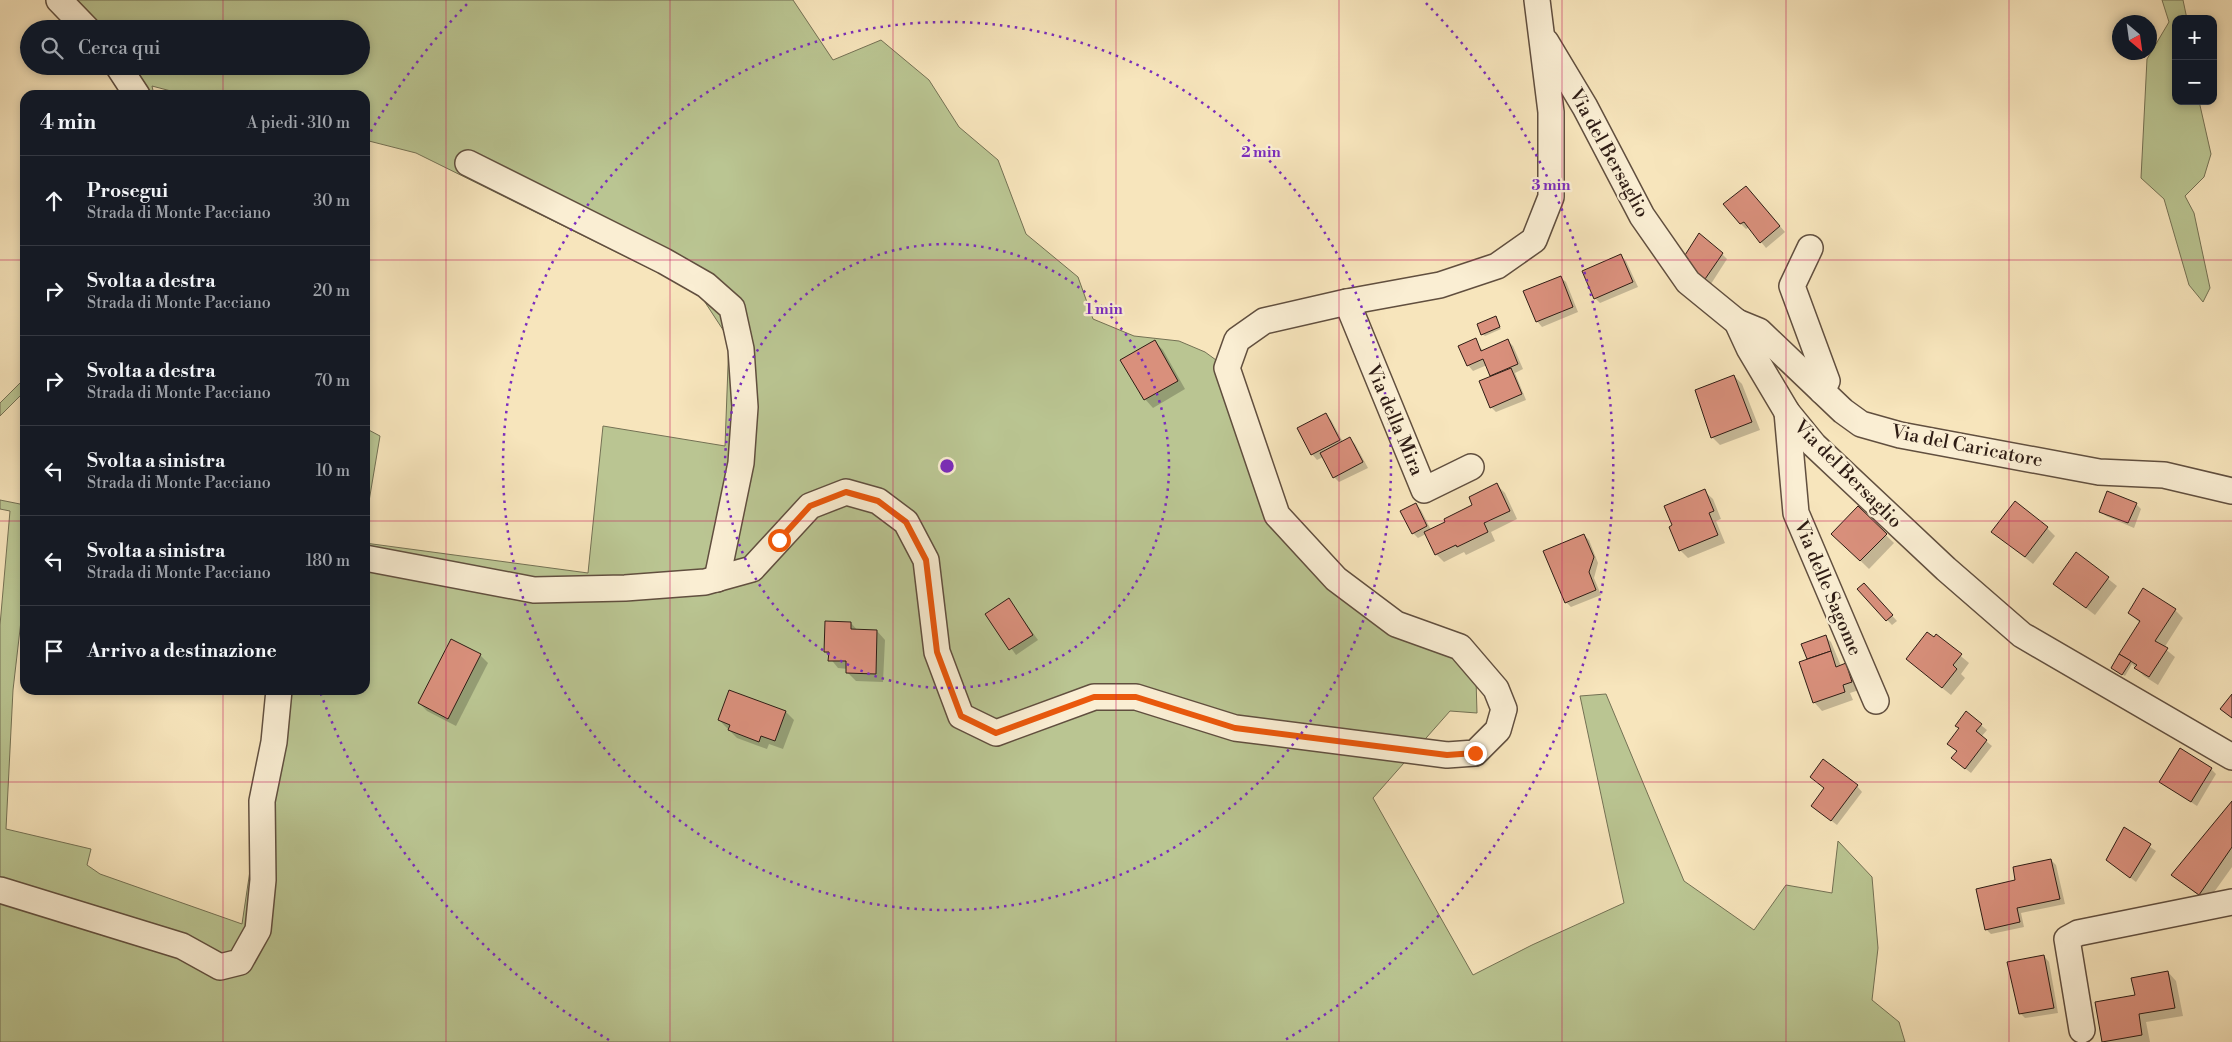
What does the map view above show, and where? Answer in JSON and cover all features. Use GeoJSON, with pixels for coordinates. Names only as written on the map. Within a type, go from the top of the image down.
{"type":"FeatureCollection","features":[{"type":"Feature","properties":{"kind":"street"},"geometry":{"type":"LineString","coordinates":[[60,0],[79,20]]}},
{"type":"Feature","properties":{"kind":"street"},"geometry":{"type":"LineString","coordinates":[[370,559],[534,590],[625,588],[705,582],[752,569],[810,506],[846,492],[878,501],[906,522],[926,560],[937,652],[961,716],[996,733],[1094,697],[1136,697],[1235,728],[1447,755],[1475,753],[1498,730],[1504,708],[1496,689],[1460,647],[1396,624],[1336,579],[1277,514],[1227,368],[1237,340],[1264,321],[1347,302],[1440,286],[1496,266],[1534,240],[1551,197],[1551,112],[1537,0]]}},
{"type":"Feature","properties":{"kind":"street","name":"Via del Bersaglio"},"geometry":{"type":"LineString","coordinates":[[1542,36],[1585,107],[1642,216],[1688,282],[1737,322],[1749,348],[1787,412],[1814,445],[1946,569],[2022,635],[2232,757]]}},
{"type":"Feature","properties":{"kind":"street"},"geometry":{"type":"LineString","coordinates":[[124,75],[134,90]]}},
{"type":"Feature","properties":{"kind":"street"},"geometry":{"type":"LineString","coordinates":[[468,163],[664,261],[706,285],[732,308],[741,349],[745,407],[744,426],[741,463],[717,579]]}},
{"type":"Feature","properties":{"kind":"street"},"geometry":{"type":"LineString","coordinates":[[1810,248],[1792,286],[1827,381],[1822,392]]}},
{"type":"Feature","properties":{"kind":"street","name":"Via della Mira"},"geometry":{"type":"LineString","coordinates":[[1347,302],[1424,490],[1471,467]]}},
{"type":"Feature","properties":{"kind":"street","name":"Via del Caricatore"},"geometry":{"type":"LineString","coordinates":[[1737,322],[1759,331],[1842,411],[1861,424],[1900,435],[2099,472],[2164,475],[2232,491]]}},
{"type":"Feature","properties":{"kind":"street","name":"Via delle Sagome"},"geometry":{"type":"LineString","coordinates":[[1787,412],[1796,513],[1876,701]]}},
{"type":"Feature","properties":{"kind":"street"},"geometry":{"type":"LineString","coordinates":[[0,890],[182,946],[220,967],[240,962],[258,930],[263,880],[262,800],[274,742],[279,695]]}},
{"type":"Feature","properties":{"kind":"street"},"geometry":{"type":"LineString","coordinates":[[2082,1030],[2067,939],[2078,933],[2232,902]]}},
{"type":"Feature","properties":{"kind":"green space"},"geometry":{"type":"Polygon","coordinates":[[[51,0],[793,0],[833,60],[881,40],[929,80],[959,127],[998,160],[1026,234],[1078,277],[1093,319],[1134,336],[1179,341],[1205,352],[1227,368],[1277,515],[1336,579],[1460,647],[1476,679],[1477,713],[1450,711],[1373,798],[1473,975],[1532,945],[1624,903],[1580,696],[1606,694],[1684,881],[1754,930],[1786,885],[1832,893],[1838,841],[1872,877],[1878,948],[1872,1000],[1899,1022],[1905,1042],[0,1042],[0,625],[10,511],[0,509],[0,500],[20,504],[20,629],[13,690],[6,829],[91,849],[87,865],[100,874],[242,924],[276,695],[370,695],[370,544],[588,573],[603,426],[725,446],[729,339],[699,293],[416,153],[370,141],[370,90],[167,90],[152,86],[153,90],[125,90],[116,75],[370,75],[370,20],[70,20],[51,0]]]}},
{"type":"Feature","properties":{"kind":"green space"},"geometry":{"type":"Polygon","coordinates":[[[2162,0],[2183,0],[2186,15],[2172,15],[2172,105],[2200,105],[2211,154],[2204,177],[2185,196],[2194,213],[2210,288],[2203,302],[2189,285],[2164,199],[2141,178],[2147,60],[2157,60],[2157,42],[2169,22],[2162,0]]]}},
{"type":"Feature","properties":{"kind":"green space"},"geometry":{"type":"Polygon","coordinates":[[[20,383],[20,396],[0,416],[0,403],[20,383]]]}},
{"type":"Feature","properties":{"kind":"green space"},"geometry":{"type":"Polygon","coordinates":[[[370,431],[380,436],[370,495],[370,431]]]}},
{"type":"Feature","properties":{"kind":"building"},"geometry":{"type":"Polygon","coordinates":[[[1746,186],[1780,226],[1760,243],[1744,222],[1740,224],[1723,204],[1746,186]]]}},
{"type":"Feature","properties":{"kind":"building"},"geometry":{"type":"Polygon","coordinates":[[[1699,233],[1723,253],[1703,282],[1680,263],[1699,233]]]}},
{"type":"Feature","properties":{"kind":"building"},"geometry":{"type":"Polygon","coordinates":[[[1621,254],[1633,282],[1594,299],[1582,271],[1621,254]]]}},
{"type":"Feature","properties":{"kind":"building"},"geometry":{"type":"Polygon","coordinates":[[[1561,276],[1573,307],[1536,322],[1523,291],[1561,276]]]}},
{"type":"Feature","properties":{"kind":"building"},"geometry":{"type":"Polygon","coordinates":[[[1496,316],[1500,327],[1481,335],[1477,324],[1496,316]]]}},
{"type":"Feature","properties":{"kind":"building"},"geometry":{"type":"Polygon","coordinates":[[[1476,338],[1481,351],[1508,339],[1518,364],[1490,376],[1483,359],[1467,366],[1458,346],[1476,338]]]}},
{"type":"Feature","properties":{"kind":"building"},"geometry":{"type":"Polygon","coordinates":[[[1155,340],[1178,381],[1144,400],[1120,360],[1155,340]]]}},
{"type":"Feature","properties":{"kind":"building"},"geometry":{"type":"Polygon","coordinates":[[[1511,368],[1522,394],[1490,408],[1479,381],[1511,368]]]}},
{"type":"Feature","properties":{"kind":"building"},"geometry":{"type":"Polygon","coordinates":[[[1734,375],[1752,422],[1711,438],[1695,390],[1734,375]]]}},
{"type":"Feature","properties":{"kind":"building"},"geometry":{"type":"Polygon","coordinates":[[[1326,413],[1340,440],[1311,455],[1297,428],[1326,413]]]}},
{"type":"Feature","properties":{"kind":"building"},"geometry":{"type":"Polygon","coordinates":[[[1350,437],[1363,462],[1333,478],[1320,453],[1350,437]]]}},
{"type":"Feature","properties":{"kind":"building"},"geometry":{"type":"Polygon","coordinates":[[[1497,483],[1510,511],[1484,523],[1488,532],[1435,555],[1424,532],[1445,522],[1444,519],[1472,505],[1469,497],[1497,483]]]}},
{"type":"Feature","properties":{"kind":"building"},"geometry":{"type":"Polygon","coordinates":[[[1705,489],[1714,511],[1709,513],[1718,535],[1679,551],[1669,527],[1672,525],[1664,506],[1705,489]]]}},
{"type":"Feature","properties":{"kind":"building"},"geometry":{"type":"Polygon","coordinates":[[[2107,491],[2137,503],[2128,523],[2099,512],[2107,491]]]}},
{"type":"Feature","properties":{"kind":"building"},"geometry":{"type":"Polygon","coordinates":[[[2015,501],[2048,527],[2025,557],[1991,532],[2015,501]]]}},
{"type":"Feature","properties":{"kind":"building"},"geometry":{"type":"Polygon","coordinates":[[[1416,503],[1427,526],[1412,534],[1400,511],[1416,503]]]}},
{"type":"Feature","properties":{"kind":"building"},"geometry":{"type":"Polygon","coordinates":[[[1858,506],[1887,534],[1860,561],[1831,534],[1858,506]]]}},
{"type":"Feature","properties":{"kind":"building"},"geometry":{"type":"Polygon","coordinates":[[[1584,534],[1594,557],[1589,572],[1596,590],[1565,603],[1543,551],[1584,534]]]}},
{"type":"Feature","properties":{"kind":"building"},"geometry":{"type":"Polygon","coordinates":[[[2076,552],[2109,577],[2086,608],[2053,584],[2076,552]]]}},
{"type":"Feature","properties":{"kind":"building"},"geometry":{"type":"Polygon","coordinates":[[[1864,583],[1893,615],[1886,621],[1857,589],[1864,583]]]}},
{"type":"Feature","properties":{"kind":"building"},"geometry":{"type":"Polygon","coordinates":[[[2143,588],[2176,609],[2155,641],[2168,648],[2149,677],[2134,668],[2137,665],[2119,654],[2140,621],[2128,613],[2143,588]]]}},
{"type":"Feature","properties":{"kind":"building"},"geometry":{"type":"Polygon","coordinates":[[[1009,598],[1033,635],[1009,650],[985,614],[1009,598]]]}},
{"type":"Feature","properties":{"kind":"building"},"geometry":{"type":"Polygon","coordinates":[[[825,621],[851,622],[851,629],[877,630],[876,674],[846,673],[846,661],[828,661],[829,652],[824,652],[825,621]]]}},
{"type":"Feature","properties":{"kind":"building"},"geometry":{"type":"Polygon","coordinates":[[[1927,632],[1934,637],[1936,634],[1962,654],[1953,665],[1957,669],[1942,688],[1906,659],[1927,632]]]}},
{"type":"Feature","properties":{"kind":"building"},"geometry":{"type":"Polygon","coordinates":[[[1826,635],[1831,651],[1807,659],[1801,644],[1826,635]]]}},
{"type":"Feature","properties":{"kind":"building"},"geometry":{"type":"Polygon","coordinates":[[[451,639],[481,654],[448,719],[418,703],[451,639]]]}},
{"type":"Feature","properties":{"kind":"building"},"geometry":{"type":"Polygon","coordinates":[[[1831,651],[1836,667],[1846,663],[1852,682],[1843,685],[1845,692],[1813,703],[1799,662],[1831,651]]]}},
{"type":"Feature","properties":{"kind":"building"},"geometry":{"type":"Polygon","coordinates":[[[2119,654],[2131,661],[2122,675],[2111,668],[2119,654]]]}},
{"type":"Feature","properties":{"kind":"building"},"geometry":{"type":"Polygon","coordinates":[[[729,690],[786,711],[775,741],[761,736],[759,742],[728,730],[730,725],[718,720],[729,690]]]}},
{"type":"Feature","properties":{"kind":"building"},"geometry":{"type":"Polygon","coordinates":[[[2232,694],[2232,718],[2220,709],[2232,694]]]}},
{"type":"Feature","properties":{"kind":"building"},"geometry":{"type":"Polygon","coordinates":[[[1966,711],[1982,724],[1976,731],[1987,740],[1965,769],[1951,758],[1957,751],[1947,744],[1959,728],[1955,726],[1966,711]]]}},
{"type":"Feature","properties":{"kind":"building"},"geometry":{"type":"Polygon","coordinates":[[[2180,748],[2212,768],[2191,802],[2159,782],[2180,748]]]}},
{"type":"Feature","properties":{"kind":"building"},"geometry":{"type":"Polygon","coordinates":[[[1823,759],[1858,785],[1831,821],[1811,806],[1824,788],[1810,777],[1823,759]]]}},
{"type":"Feature","properties":{"kind":"building"},"geometry":{"type":"Polygon","coordinates":[[[2232,801],[2232,847],[2199,895],[2171,875],[2232,801]]]}},
{"type":"Feature","properties":{"kind":"building"},"geometry":{"type":"Polygon","coordinates":[[[2124,827],[2151,844],[2130,878],[2106,860],[2124,827]]]}},
{"type":"Feature","properties":{"kind":"building"},"geometry":{"type":"Polygon","coordinates":[[[2051,859],[2060,899],[2017,908],[2020,922],[1985,930],[1976,889],[2015,880],[2013,867],[2051,859]]]}},
{"type":"Feature","properties":{"kind":"building"},"geometry":{"type":"Polygon","coordinates":[[[2044,955],[2054,1008],[2019,1014],[2007,962],[2044,955]]]}},
{"type":"Feature","properties":{"kind":"building"},"geometry":{"type":"Polygon","coordinates":[[[2168,971],[2175,1008],[2139,1014],[2142,1035],[2102,1042],[2095,1002],[2135,995],[2131,978],[2168,971]]]}},
{"type":"Feature","properties":{"kind":"route"},"geometry":{"type":"LineString","coordinates":[[779,540],[810,506],[846,492],[878,501],[906,522],[926,560],[937,652],[961,716],[996,733],[1055,713],[1094,697],[1136,697],[1235,728],[1447,755],[1475,753]]}}]}
